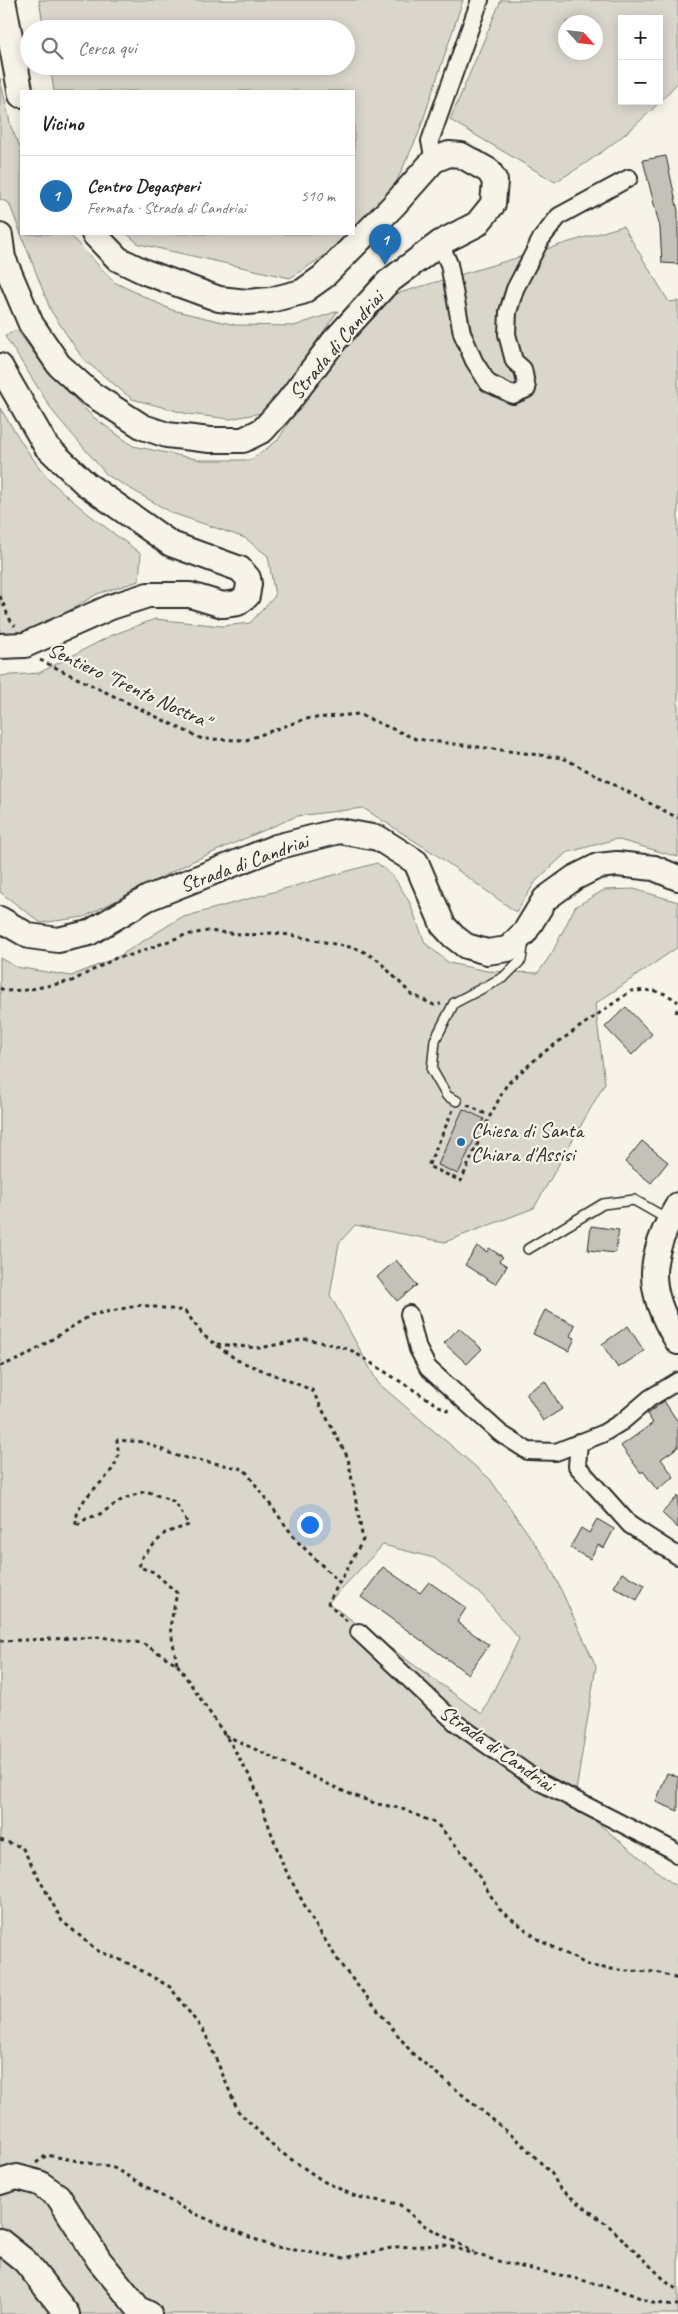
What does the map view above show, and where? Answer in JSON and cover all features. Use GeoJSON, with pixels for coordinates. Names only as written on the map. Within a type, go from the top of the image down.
{"type":"FeatureCollection","features":[{"type":"Feature","properties":{"kind":"main road"},"geometry":{"type":"LineString","coordinates":[[3,0],[20,90]]}},
{"type":"Feature","properties":{"kind":"main road","name":"Strada di Candriai"},"geometry":{"type":"LineString","coordinates":[[0,236],[3,258],[31,324],[59,365],[90,393],[143,427],[167,435],[210,440],[244,440],[263,430],[288,402],[334,341],[388,282],[440,243],[477,224],[493,204],[495,181],[489,172],[461,155],[449,154],[434,160]]}},
{"type":"Feature","properties":{"kind":"main road"},"geometry":{"type":"LineString","coordinates":[[95,235],[118,259],[145,272],[219,299],[247,302],[270,300],[302,292],[323,277],[394,205],[434,160]]}},
{"type":"Feature","properties":{"kind":"main road"},"geometry":{"type":"LineString","coordinates":[[0,366],[46,446],[86,484],[171,544],[240,569],[248,578],[249,584],[247,596],[243,601],[231,605],[190,595],[148,595],[111,607],[25,645],[0,646]]}},
{"type":"Feature","properties":{"kind":"main road","name":"Strada di Candriai"},"geometry":{"type":"LineString","coordinates":[[0,919],[29,936],[58,940],[89,933],[158,894],[276,847],[339,831],[378,838],[416,862],[443,925],[452,936],[466,946],[487,952],[508,949],[525,932],[545,899],[574,878],[598,866],[617,864],[654,868],[678,878]]}},
{"type":"Feature","properties":{"kind":"main road"},"geometry":{"type":"LineString","coordinates":[[674,1212],[655,1258],[653,1277],[658,1304],[665,1322],[678,1342]]}},
{"type":"Feature","properties":{"kind":"main road"},"geometry":{"type":"LineString","coordinates":[[9,2179],[39,2183],[58,2196],[99,2260],[139,2309],[149,2314]]}},
{"type":"Feature","properties":{"kind":"main road"},"geometry":{"type":"LineString","coordinates":[[0,2241],[25,2261],[67,2314]]}},
{"type":"Feature","properties":{"kind":"street"},"geometry":{"type":"LineString","coordinates":[[434,160],[430,141],[480,0]]}},
{"type":"Feature","properties":{"kind":"street"},"geometry":{"type":"LineString","coordinates":[[440,243],[449,264],[462,333],[474,361],[488,383],[513,395],[527,389],[523,370],[514,360],[507,334],[508,312],[516,289],[541,239],[559,216],[629,178]]}},
{"type":"Feature","properties":{"kind":"street"},"geometry":{"type":"LineString","coordinates":[[410,1314],[418,1349],[428,1368],[500,1433],[528,1451],[556,1452],[602,1434],[623,1421],[650,1398],[678,1381]]}},
{"type":"Feature","properties":{"kind":"street"},"geometry":{"type":"LineString","coordinates":[[579,1442],[577,1466],[630,1525],[678,1556]]}},
{"type":"Feature","properties":{"kind":"street","name":"Strada di Candriai"},"geometry":{"type":"LineString","coordinates":[[359,1632],[456,1723],[531,1776],[671,1848],[678,1855]]}},
{"type":"Feature","properties":{"kind":"lane"},"geometry":{"type":"LineString","coordinates":[[457,1101],[447,1096],[432,1070],[435,1040],[454,1003],[504,977],[521,960],[525,932]]}},
{"type":"Feature","properties":{"kind":"lane"},"geometry":{"type":"LineString","coordinates":[[528,1249],[603,1204],[634,1200],[674,1212]]}},
{"type":"Feature","properties":{"kind":"path","name":"Sentiero \"Trento Nostra\""},"geometry":{"type":"LineString","coordinates":[[0,596],[10,618],[22,634],[25,645],[33,657],[202,739],[246,740],[305,718],[358,714],[416,739],[563,758],[678,818]]}},
{"type":"Feature","properties":{"kind":"path"},"geometry":{"type":"LineString","coordinates":[[0,988],[6,991],[26,990],[72,981],[116,958],[131,955],[184,935],[208,931],[250,935],[272,933],[359,949],[378,960],[411,994],[434,1005],[454,1003]]}},
{"type":"Feature","properties":{"kind":"path"},"geometry":{"type":"LineString","coordinates":[[490,1116],[457,1101],[428,1166],[461,1181],[490,1116],[507,1084],[544,1052],[631,990],[649,990],[666,993],[678,1002]]}},
{"type":"Feature","properties":{"kind":"path"},"geometry":{"type":"LineString","coordinates":[[676,1013],[678,1006]]}},
{"type":"Feature","properties":{"kind":"path"},"geometry":{"type":"LineString","coordinates":[[0,1366],[22,1358],[91,1315],[141,1305],[185,1311],[203,1335],[237,1360],[312,1390],[348,1458],[363,1540],[328,1603],[359,1632]]}},
{"type":"Feature","properties":{"kind":"path"},"geometry":{"type":"LineString","coordinates":[[216,1344],[259,1348],[307,1339],[349,1349],[439,1406],[456,1414]]}},
{"type":"Feature","properties":{"kind":"path"},"geometry":{"type":"LineString","coordinates":[[339,1582],[297,1541],[244,1469],[177,1456],[144,1442],[117,1440],[118,1455],[107,1477],[94,1488],[75,1513],[76,1527],[86,1518],[100,1514],[123,1499],[146,1491],[175,1502],[189,1525],[165,1533],[142,1557],[139,1567],[154,1572],[177,1593],[170,1627],[177,1664],[225,1734],[253,1782],[282,1865],[313,1921],[341,1965],[413,2054],[521,2144],[552,2174],[560,2189],[609,2226],[670,2285],[678,2290]]}},
{"type":"Feature","properties":{"kind":"path"},"geometry":{"type":"LineString","coordinates":[[0,1641],[100,1637],[142,1643],[177,1664]]}},
{"type":"Feature","properties":{"kind":"path"},"geometry":{"type":"LineString","coordinates":[[225,1734],[345,1792],[377,1804],[400,1808],[437,1824],[469,1860],[499,1909],[539,1940],[590,1966],[626,1971],[657,1972],[678,1979]]}},
{"type":"Feature","properties":{"kind":"path"},"geometry":{"type":"LineString","coordinates":[[0,1840],[22,1847],[62,1921],[98,1950],[130,1964],[170,1987],[204,2033],[238,2111],[276,2149],[323,2181],[357,2197],[399,2204],[422,2224],[480,2256]]}},
{"type":"Feature","properties":{"kind":"path"},"geometry":{"type":"LineString","coordinates":[[9,2179],[47,2155],[114,2168],[188,2211],[271,2246],[344,2258],[396,2248],[445,2245],[480,2256],[578,2279],[628,2293],[653,2303],[678,2305]]}},
{"type":"Feature","properties":{"kind":"shaded area"},"geometry":{"type":"Polygon","coordinates":[[[39,0],[463,0],[418,135],[393,189],[355,226],[355,90],[54,90],[51,75],[355,75],[355,20],[42,20],[39,0]]]}},
{"type":"Feature","properties":{"kind":"shaded area"},"geometry":{"type":"Polygon","coordinates":[[[501,0],[678,0],[678,82],[663,99],[663,15],[618,15],[618,105],[657,105],[621,137],[589,161],[555,182],[450,120],[501,0]]]}},
{"type":"Feature","properties":{"kind":"shaded area"},"geometry":{"type":"Polygon","coordinates":[[[0,78],[11,127],[20,147],[20,231],[9,203],[0,199],[0,78]]]}},
{"type":"Feature","properties":{"kind":"shaded area"},"geometry":{"type":"Polygon","coordinates":[[[623,226],[669,302],[678,301],[678,857],[616,839],[566,853],[536,881],[516,912],[435,854],[363,808],[297,816],[193,861],[84,917],[41,923],[0,892],[0,676],[39,673],[110,636],[155,619],[222,626],[250,623],[275,596],[268,556],[245,538],[172,513],[107,475],[54,413],[5,336],[17,330],[48,372],[92,416],[133,446],[201,460],[251,460],[278,440],[292,417],[386,297],[623,226]]]}},
{"type":"Feature","properties":{"kind":"shaded area"},"geometry":{"type":"Polygon","coordinates":[[[21,235],[70,235],[114,282],[172,310],[235,325],[294,326],[338,311],[266,412],[230,419],[188,414],[132,399],[83,359],[51,311],[21,235]]]}},
{"type":"Feature","properties":{"kind":"shaded area"},"geometry":{"type":"Polygon","coordinates":[[[128,235],[346,235],[324,256],[290,278],[139,244],[128,235]]]}},
{"type":"Feature","properties":{"kind":"shaded area"},"geometry":{"type":"Polygon","coordinates":[[[0,408],[32,457],[54,484],[85,512],[141,554],[139,581],[97,594],[52,621],[16,636],[0,634],[0,408]]]}},
{"type":"Feature","properties":{"kind":"shaded area"},"geometry":{"type":"Polygon","coordinates":[[[377,863],[393,876],[409,901],[425,943],[449,963],[487,971],[538,973],[552,953],[575,907],[604,890],[634,889],[678,902],[678,947],[595,1004],[605,1083],[534,1208],[445,1242],[355,1225],[339,1243],[330,1295],[378,1383],[490,1479],[549,1564],[596,1666],[574,1804],[678,1888],[678,2314],[0,2314],[0,958],[16,967],[71,976],[116,958],[180,918],[377,863]],[[383,1545],[328,1603],[482,1714],[519,1639],[483,1596],[434,1558],[383,1545]]]}},
{"type":"Feature","properties":{"kind":"building"},"geometry":{"type":"Polygon","coordinates":[[[666,156],[678,211],[678,264],[662,263],[660,228],[643,160],[666,156]]]}},
{"type":"Feature","properties":{"kind":"building"},"geometry":{"type":"Polygon","coordinates":[[[626,1007],[652,1034],[632,1055],[605,1027],[626,1007]]]}},
{"type":"Feature","properties":{"kind":"building","name":"Chiesa di Santa Chiara d'Assisi"},"geometry":{"type":"Polygon","coordinates":[[[463,1109],[484,1119],[458,1174],[438,1165],[463,1109]]]}},
{"type":"Feature","properties":{"kind":"building"},"geometry":{"type":"Polygon","coordinates":[[[642,1141],[668,1162],[651,1183],[625,1162],[642,1141]]]}},
{"type":"Feature","properties":{"kind":"building"},"geometry":{"type":"Polygon","coordinates":[[[591,1226],[619,1230],[615,1253],[588,1250],[591,1226]]]}},
{"type":"Feature","properties":{"kind":"building"},"geometry":{"type":"Polygon","coordinates":[[[477,1246],[487,1252],[489,1248],[503,1257],[499,1261],[507,1266],[495,1284],[465,1265],[477,1246]]]}},
{"type":"Feature","properties":{"kind":"building"},"geometry":{"type":"Polygon","coordinates":[[[396,1260],[417,1285],[397,1301],[377,1277],[396,1260]]]}},
{"type":"Feature","properties":{"kind":"building"},"geometry":{"type":"Polygon","coordinates":[[[545,1310],[575,1325],[570,1336],[575,1338],[569,1351],[533,1334],[545,1310]]]}},
{"type":"Feature","properties":{"kind":"building"},"geometry":{"type":"Polygon","coordinates":[[[628,1326],[644,1351],[618,1368],[602,1344],[628,1326]]]}},
{"type":"Feature","properties":{"kind":"building"},"geometry":{"type":"Polygon","coordinates":[[[459,1328],[482,1349],[467,1364],[444,1343],[459,1328]]]}},
{"type":"Feature","properties":{"kind":"building"},"geometry":{"type":"Polygon","coordinates":[[[545,1381],[562,1409],[543,1421],[526,1393],[545,1381]]]}},
{"type":"Feature","properties":{"kind":"building"},"geometry":{"type":"Polygon","coordinates":[[[664,1401],[678,1422],[678,1447],[661,1459],[674,1477],[657,1490],[643,1471],[641,1473],[621,1446],[653,1423],[647,1414],[664,1401]]]}},
{"type":"Feature","properties":{"kind":"building"},"geometry":{"type":"Polygon","coordinates":[[[678,1496],[678,1528],[662,1513],[678,1496]]]}},
{"type":"Feature","properties":{"kind":"building"},"geometry":{"type":"Polygon","coordinates":[[[597,1519],[614,1529],[604,1548],[598,1545],[590,1559],[570,1548],[581,1528],[589,1533],[597,1519]]]}},
{"type":"Feature","properties":{"kind":"building"},"geometry":{"type":"Polygon","coordinates":[[[383,1567],[420,1593],[429,1582],[466,1608],[457,1622],[489,1645],[468,1674],[361,1597],[383,1567]]]}},
{"type":"Feature","properties":{"kind":"building"},"geometry":{"type":"Polygon","coordinates":[[[622,1573],[645,1585],[637,1600],[614,1587],[622,1573]]]}},
{"type":"Feature","properties":{"kind":"building"},"geometry":{"type":"Polygon","coordinates":[[[667,1773],[678,1777],[678,1811],[656,1802],[667,1773]]]}},
{"type":"Feature","properties":{"kind":"place","name":"Centro Degasperi"},"geometry":{"type":"Point","coordinates":[385,265]}},
{"type":"Feature","properties":{"kind":"place","name":"Chiesa di Santa Chiara d'Assisi"},"geometry":{"type":"Point","coordinates":[461,1142]}}]}
